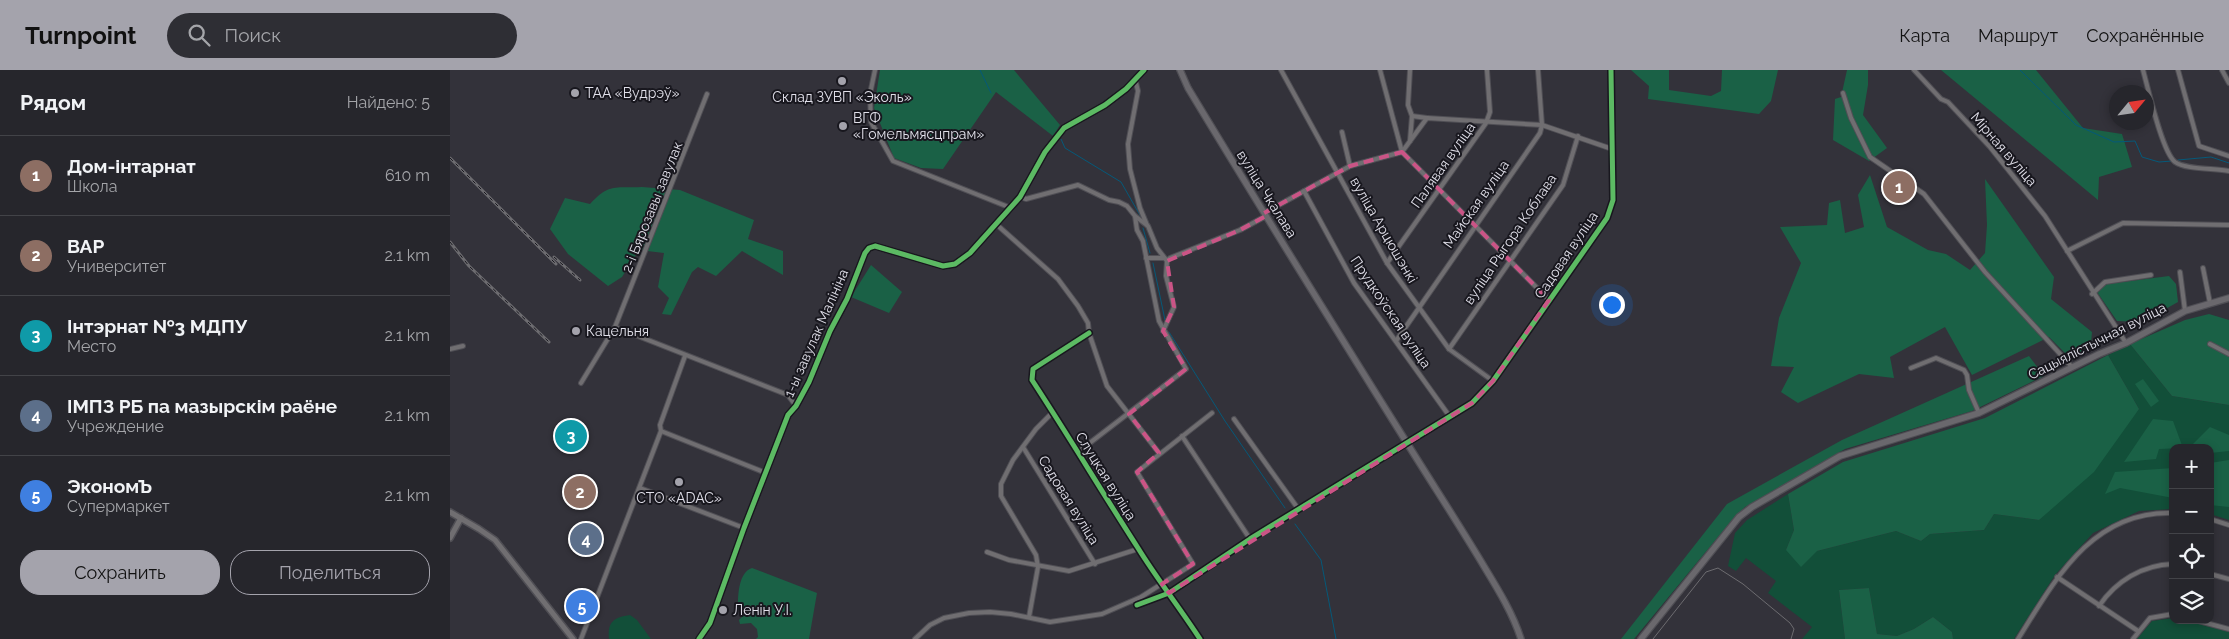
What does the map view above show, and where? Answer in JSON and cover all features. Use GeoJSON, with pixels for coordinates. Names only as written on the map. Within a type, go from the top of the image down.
{"type":"FeatureCollection","features":[{"type":"Feature","properties":{"kind":"main road","name":"вуліца Чкалава"},"geometry":{"type":"LineString","coordinates":[[1180,70],[1188,88],[1265,215],[1454,516],[1498,590],[1517,625],[1521,639]]}},
{"type":"Feature","properties":{"kind":"main road","name":"Сацыялістычная вуліца"},"geometry":{"type":"LineString","coordinates":[[1641,639],[1735,522],[1752,507],[1846,453],[1979,413],[2072,367],[2126,343],[2185,311],[2229,298]]}},
{"type":"Feature","properties":{"kind":"street"},"geometry":{"type":"LineString","coordinates":[[874,70],[870,94],[871,122],[893,160],[1011,208]]}},
{"type":"Feature","properties":{"kind":"street","name":"1-ы завулак Малініна"},"geometry":{"type":"LineString","coordinates":[[700,639],[710,623],[744,528],[788,415],[796,406],[847,299],[861,260],[870,248],[883,247],[943,266],[955,264],[970,253],[1020,197],[1053,140],[1064,128],[1105,105],[1144,70]]}},
{"type":"Feature","properties":{"kind":"street","name":"вуліца Арцюшэнкі"},"geometry":{"type":"LineString","coordinates":[[1281,70],[1387,263],[1448,349],[1493,382]]}},
{"type":"Feature","properties":{"kind":"street"},"geometry":{"type":"LineString","coordinates":[[1380,70],[1402,152],[1550,300]]}},
{"type":"Feature","properties":{"kind":"street"},"geometry":{"type":"LineString","coordinates":[[1410,70],[1408,105],[1412,116],[1410,143]]}},
{"type":"Feature","properties":{"kind":"street","name":"Палявая вуліца"},"geometry":{"type":"LineString","coordinates":[[1387,263],[1486,123],[1490,112],[1487,70]]}},
{"type":"Feature","properties":{"kind":"street"},"geometry":{"type":"LineString","coordinates":[[1538,70],[1542,125]]}},
{"type":"Feature","properties":{"kind":"street","name":"Садовая вуліца"},"geometry":{"type":"LineString","coordinates":[[1137,605],[1169,593],[1250,539],[1450,417],[1472,403],[1493,382],[1607,218],[1613,200],[1611,70]]}},
{"type":"Feature","properties":{"kind":"street","name":"Мірная вуліца"},"geometry":{"type":"LineString","coordinates":[[1914,70],[1990,146],[2035,202],[2092,294],[2126,343]]}},
{"type":"Feature","properties":{"kind":"street"},"geometry":{"type":"LineString","coordinates":[[2143,70],[2166,149],[2176,162],[2189,166],[2229,171]]}},
{"type":"Feature","properties":{"kind":"street"},"geometry":{"type":"LineString","coordinates":[[2178,70],[2199,146],[2229,156]]}},
{"type":"Feature","properties":{"kind":"street"},"geometry":{"type":"LineString","coordinates":[[2222,70],[2229,83]]}},
{"type":"Feature","properties":{"kind":"street"},"geometry":{"type":"LineString","coordinates":[[1135,79],[1138,91],[1128,144],[1130,169],[1140,208],[1165,260],[1166,276],[1174,307],[1163,331]]}},
{"type":"Feature","properties":{"kind":"street"},"geometry":{"type":"LineString","coordinates":[[1843,93],[1851,118],[1870,156],[1924,194],[1985,272],[2072,367]]}},
{"type":"Feature","properties":{"kind":"street","name":"2-і Бярозавы завулак"},"geometry":{"type":"LineString","coordinates":[[581,383],[615,327],[707,94]]}},
{"type":"Feature","properties":{"kind":"street"},"geometry":{"type":"LineString","coordinates":[[1412,116],[1486,123],[1542,125],[1578,136],[1612,150]]}},
{"type":"Feature","properties":{"kind":"street"},"geometry":{"type":"LineString","coordinates":[[1146,258],[1165,260],[1240,230],[1304,191],[1350,166],[1402,152],[1427,118]]}},
{"type":"Feature","properties":{"kind":"street","name":"Майская вуліца"},"geometry":{"type":"LineString","coordinates":[[1396,341],[1475,224],[1540,133],[1542,125]]}},
{"type":"Feature","properties":{"kind":"street"},"geometry":{"type":"LineString","coordinates":[[1342,132],[1350,166]]}},
{"type":"Feature","properties":{"kind":"street","name":"вуліца Рыгора Коблава"},"geometry":{"type":"LineString","coordinates":[[1448,349],[1563,185],[1578,136]]}},
{"type":"Feature","properties":{"kind":"street"},"geometry":{"type":"LineString","coordinates":[[1020,197],[1026,198],[1078,185],[1127,206],[1135,216],[1148,226]]}},
{"type":"Feature","properties":{"kind":"street","name":"Прудкоўская вуліца"},"geometry":{"type":"LineString","coordinates":[[1304,191],[1354,283],[1450,417]]}},
{"type":"Feature","properties":{"kind":"street"},"geometry":{"type":"LineString","coordinates":[[1080,451],[1186,369],[1159,321],[1143,241],[1137,230],[1135,216]]}},
{"type":"Feature","properties":{"kind":"street"},"geometry":{"type":"LineString","coordinates":[[2067,252],[2124,223],[2229,225]]}},
{"type":"Feature","properties":{"kind":"street"},"geometry":{"type":"LineString","coordinates":[[996,224],[1058,279],[1078,306],[1088,323],[1088,333],[1107,386],[1159,453]]}},
{"type":"Feature","properties":{"kind":"street"},"geometry":{"type":"LineString","coordinates":[[2203,268],[2210,303]]}},
{"type":"Feature","properties":{"kind":"street"},"geometry":{"type":"LineString","coordinates":[[2180,272],[2185,311]]}},
{"type":"Feature","properties":{"kind":"street"},"geometry":{"type":"LineString","coordinates":[[2092,294],[2105,282],[2151,275]]}},
{"type":"Feature","properties":{"kind":"street"},"geometry":{"type":"LineString","coordinates":[[615,327],[788,395],[796,406]]}},
{"type":"Feature","properties":{"kind":"street","name":"Слуцкая вуліца"},"geometry":{"type":"LineString","coordinates":[[1088,333],[1033,369],[1032,380],[1080,451],[1138,549],[1177,602],[1200,639]]}},
{"type":"Feature","properties":{"kind":"street"},"geometry":{"type":"LineString","coordinates":[[2210,344],[2229,354]]}},
{"type":"Feature","properties":{"kind":"street"},"geometry":{"type":"LineString","coordinates":[[450,349],[463,346]]}},
{"type":"Feature","properties":{"kind":"street"},"geometry":{"type":"LineString","coordinates":[[581,639],[640,488],[661,431],[660,425],[686,356]]}},
{"type":"Feature","properties":{"kind":"street"},"geometry":{"type":"LineString","coordinates":[[1911,368],[1936,358],[1964,370],[1967,374],[1968,390],[1979,413]]}},
{"type":"Feature","properties":{"kind":"street"},"geometry":{"type":"LineString","coordinates":[[1029,617],[1038,567],[1036,555],[1001,496],[1000,484],[1013,460],[1036,429],[1054,412]]}},
{"type":"Feature","properties":{"kind":"street"},"geometry":{"type":"LineString","coordinates":[[915,639],[930,625],[944,618],[974,612],[1011,614],[1050,622],[1089,617],[1118,608],[1162,584],[1193,564],[1137,472],[1212,413]]}},
{"type":"Feature","properties":{"kind":"street"},"geometry":{"type":"LineString","coordinates":[[1234,419],[1299,510]]}},
{"type":"Feature","properties":{"kind":"street"},"geometry":{"type":"LineString","coordinates":[[661,431],[766,473]]}},
{"type":"Feature","properties":{"kind":"street"},"geometry":{"type":"LineString","coordinates":[[1182,436],[1250,539]]}},
{"type":"Feature","properties":{"kind":"street","name":"Садовая вуліца"},"geometry":{"type":"LineString","coordinates":[[1023,447],[1096,564]]}},
{"type":"Feature","properties":{"kind":"street"},"geometry":{"type":"LineString","coordinates":[[640,488],[744,528]]}},
{"type":"Feature","properties":{"kind":"street"},"geometry":{"type":"LineString","coordinates":[[450,512],[494,540],[573,639]]}},
{"type":"Feature","properties":{"kind":"street"},"geometry":{"type":"LineString","coordinates":[[2018,639],[2057,578],[2094,538],[2137,516],[2169,513]]}},
{"type":"Feature","properties":{"kind":"street"},"geometry":{"type":"LineString","coordinates":[[450,538],[461,518]]}},
{"type":"Feature","properties":{"kind":"street"},"geometry":{"type":"LineString","coordinates":[[2214,520],[2229,525]]}},
{"type":"Feature","properties":{"kind":"street"},"geometry":{"type":"LineString","coordinates":[[987,552],[1038,567],[1069,571],[1096,564],[1138,549]]}},
{"type":"Feature","properties":{"kind":"street"},"geometry":{"type":"LineString","coordinates":[[2098,606],[2107,593],[2122,580],[2146,569],[2169,565]]}},
{"type":"Feature","properties":{"kind":"street"},"geometry":{"type":"LineString","coordinates":[[2214,575],[2229,579]]}},
{"type":"Feature","properties":{"kind":"street"},"geometry":{"type":"LineString","coordinates":[[2057,578],[2138,631]]}},
{"type":"Feature","properties":{"kind":"street"},"geometry":{"type":"LineString","coordinates":[[2133,639],[2150,618],[2169,615]]}},
{"type":"Feature","properties":{"kind":"street"},"geometry":{"type":"LineString","coordinates":[[2211,624],[2229,629]]}},
{"type":"Feature","properties":{"kind":"highlighted area"},"geometry":{"type":"Polygon","coordinates":[[[1402,152],[1549,300],[1493,381],[1472,403],[1169,593],[1162,584],[1193,564],[1137,472],[1159,453],[1129,414],[1186,369],[1163,331],[1174,307],[1167,261],[1240,230],[1266,216],[1264,213],[1350,166],[1402,152]]]}},
{"type":"Feature","properties":{"kind":"green space"},"geometry":{"type":"Polygon","coordinates":[[[880,70],[1014,70],[1060,125],[1053,136],[996,92],[943,169],[921,168],[894,158],[874,108],[880,70]]]}},
{"type":"Feature","properties":{"kind":"green space"},"geometry":{"type":"Polygon","coordinates":[[[1631,70],[1669,70],[1669,90],[1711,96],[1721,91],[1722,70],[1778,70],[1771,101],[1759,114],[1648,99],[1649,86],[1631,70]]]}},
{"type":"Feature","properties":{"kind":"green space"},"geometry":{"type":"Polygon","coordinates":[[[1847,70],[1868,70],[1868,85],[1863,115],[1887,148],[1869,161],[1833,140],[1835,99],[1841,97],[1847,70]]]}},
{"type":"Feature","properties":{"kind":"green space"},"geometry":{"type":"Polygon","coordinates":[[[1941,70],[2036,70],[2083,128],[2122,134],[2132,167],[2099,177],[2098,200],[1941,70]]]}},
{"type":"Feature","properties":{"kind":"green space"},"geometry":{"type":"Polygon","coordinates":[[[1870,175],[1887,227],[1928,250],[1946,254],[1970,270],[1985,253],[1987,225],[1985,179],[2054,277],[2051,299],[2092,332],[2091,343],[2072,360],[2049,337],[1972,375],[1945,327],[1890,357],[1894,378],[1859,374],[1798,403],[1781,392],[1794,367],[1771,366],[1779,318],[1801,263],[1780,227],[1827,225],[1829,203],[1840,200],[1845,233],[1864,227],[1858,195],[1870,175]]]}},
{"type":"Feature","properties":{"kind":"green space"},"geometry":{"type":"Polygon","coordinates":[[[642,187],[680,190],[754,220],[748,239],[783,251],[783,275],[742,251],[716,276],[698,267],[692,272],[671,315],[662,314],[669,298],[658,287],[664,253],[639,250],[622,277],[608,286],[568,254],[550,229],[565,198],[590,204],[602,193],[613,188],[642,187]]]}},
{"type":"Feature","properties":{"kind":"green space"},"geometry":{"type":"Polygon","coordinates":[[[871,265],[902,292],[889,313],[851,297],[871,265]]]}},
{"type":"Feature","properties":{"kind":"green space"},"geometry":{"type":"Polygon","coordinates":[[[2169,276],[2176,284],[2178,302],[2142,322],[2117,321],[2097,292],[2107,284],[2169,276]]]}},
{"type":"Feature","properties":{"kind":"green space"},"geometry":{"type":"Polygon","coordinates":[[[2209,314],[2229,320],[2229,405],[2172,396],[2130,344],[2185,320],[2209,314]]]}},
{"type":"Feature","properties":{"kind":"green space"},"geometry":{"type":"Polygon","coordinates":[[[2130,344],[2172,396],[2229,405],[2229,520],[2214,515],[2214,444],[2169,444],[2169,509],[2139,511],[2093,533],[2055,575],[2014,639],[1953,639],[1952,632],[1933,617],[1914,629],[1897,636],[1877,634],[1869,588],[1839,590],[1845,639],[1802,639],[1812,627],[1768,593],[1776,581],[1746,558],[1736,571],[1728,566],[1735,533],[1747,520],[1788,494],[1794,530],[1786,550],[1817,551],[1896,531],[1921,541],[1930,534],[1984,530],[1994,514],[2039,520],[2139,409],[2108,355],[2130,344]]]}},
{"type":"Feature","properties":{"kind":"green space"},"geometry":{"type":"Polygon","coordinates":[[[2108,355],[2139,409],[2094,472],[2039,520],[1994,514],[1984,530],[1930,534],[1921,541],[1896,531],[1817,551],[1801,567],[1786,550],[1794,530],[1788,494],[1843,462],[1985,418],[2108,355]]]}},
{"type":"Feature","properties":{"kind":"green space"},"geometry":{"type":"Polygon","coordinates":[[[2029,356],[2044,376],[1972,411],[1845,449],[1745,507],[1732,520],[1634,639],[1621,639],[1727,504],[1842,440],[2029,356]]]}},
{"type":"Feature","properties":{"kind":"green space"},"geometry":{"type":"Polygon","coordinates":[[[2143,379],[2159,401],[2151,407],[2135,384],[2143,379]]]}},
{"type":"Feature","properties":{"kind":"green space"},"geometry":{"type":"Polygon","coordinates":[[[2153,419],[2173,421],[2182,444],[2169,444],[2169,449],[2159,449],[2156,459],[2124,462],[2153,419]]]}},
{"type":"Feature","properties":{"kind":"green space"},"geometry":{"type":"Polygon","coordinates":[[[2210,427],[2229,435],[2229,451],[2214,453],[2214,444],[2193,444],[2210,427]]]}},
{"type":"Feature","properties":{"kind":"green space"},"geometry":{"type":"Polygon","coordinates":[[[2229,460],[2229,507],[2214,505],[2214,462],[2229,460]]]}},
{"type":"Feature","properties":{"kind":"green space"},"geometry":{"type":"Polygon","coordinates":[[[2169,468],[2169,497],[2120,488],[2105,494],[2115,472],[2169,468]]]}},
{"type":"Feature","properties":{"kind":"green space"},"geometry":{"type":"Polygon","coordinates":[[[752,568],[817,593],[809,639],[756,639],[758,637],[757,629],[751,623],[740,624],[739,620],[743,616],[744,611],[738,605],[740,584],[744,574],[752,568]]]}},
{"type":"Feature","properties":{"kind":"green space"},"geometry":{"type":"Polygon","coordinates":[[[1869,588],[1877,634],[1897,636],[1914,629],[1933,617],[1952,632],[1953,639],[1845,639],[1839,590],[1869,588]]]}},
{"type":"Feature","properties":{"kind":"green space"},"geometry":{"type":"Polygon","coordinates":[[[630,615],[637,620],[651,639],[609,639],[609,628],[613,621],[630,615]]]}},
{"type":"Feature","properties":{"kind":"green space"},"geometry":{"type":"Polygon","coordinates":[[[2169,619],[2169,624],[2200,624],[2229,632],[2229,639],[2137,639],[2152,621],[2169,619]]]}},
{"type":"Feature","properties":{"kind":"waterway"},"geometry":{"type":"LineString","coordinates":[[980,70],[991,93]]}},
{"type":"Feature","properties":{"kind":"waterway"},"geometry":{"type":"LineString","coordinates":[[2020,70],[2076,125],[2114,142],[2135,141],[2142,157],[2159,162],[2172,161]]}},
{"type":"Feature","properties":{"kind":"waterway"},"geometry":{"type":"LineString","coordinates":[[1061,139],[1065,148],[1121,182],[1141,217]]}},
{"type":"Feature","properties":{"kind":"waterway"},"geometry":{"type":"LineString","coordinates":[[2178,160],[2211,157],[2229,163]]}},
{"type":"Feature","properties":{"kind":"waterway"},"geometry":{"type":"LineString","coordinates":[[1143,228],[1150,253]]}},
{"type":"Feature","properties":{"kind":"waterway"},"geometry":{"type":"LineString","coordinates":[[1153,263],[1165,320]]}},
{"type":"Feature","properties":{"kind":"waterway"},"geometry":{"type":"LineString","coordinates":[[1169,332],[1225,421],[1285,508]]}},
{"type":"Feature","properties":{"kind":"waterway"},"geometry":{"type":"LineString","coordinates":[[1295,524],[1321,560],[1336,639]]}},
{"type":"Feature","properties":{"kind":"tram line"},"geometry":{"type":"LineString","coordinates":[[1653,639],[1706,572],[1718,568],[1743,584],[1790,623],[1794,629],[1791,639]]}},
{"type":"Feature","properties":{"kind":"railway"},"geometry":{"type":"LineString","coordinates":[[450,158],[556,264]]}},
{"type":"Feature","properties":{"kind":"railway"},"geometry":{"type":"LineString","coordinates":[[450,242],[469,266],[549,342]]}},
{"type":"Feature","properties":{"kind":"railway"},"geometry":{"type":"LineString","coordinates":[[554,257],[580,280]]}},
{"type":"Feature","properties":{"kind":"cycle path"},"geometry":{"type":"LineString","coordinates":[[699,639],[710,623],[744,528],[788,415],[796,406],[809,382],[830,331],[847,299],[865,253],[869,248],[875,246],[943,266],[955,264],[970,253],[1020,197],[1045,152],[1064,128],[1105,105],[1126,89],[1144,70]]}},
{"type":"Feature","properties":{"kind":"cycle path"},"geometry":{"type":"LineString","coordinates":[[1137,605],[1169,593],[1250,539],[1472,403],[1493,381],[1607,218],[1613,200],[1611,70]]}},
{"type":"Feature","properties":{"kind":"cycle path"},"geometry":{"type":"LineString","coordinates":[[1089,333],[1033,369],[1032,380],[1145,560],[1200,639]]}},
{"type":"Feature","properties":{"kind":"place","name":"Склад ЗУВП «Эколь»"},"geometry":{"type":"Point","coordinates":[842,81]}},
{"type":"Feature","properties":{"kind":"place","name":"ТАА «Вудрэў»"},"geometry":{"type":"Point","coordinates":[575,93]}},
{"type":"Feature","properties":{"kind":"place","name":"ВГФ «Гомельмясцпрам»"},"geometry":{"type":"Point","coordinates":[843,126]}},
{"type":"Feature","properties":{"kind":"place","name":"Дом-інтарнат"},"geometry":{"type":"Point","coordinates":[1899,187]}},
{"type":"Feature","properties":{"kind":"place","name":"Кацельня"},"geometry":{"type":"Point","coordinates":[576,331]}},
{"type":"Feature","properties":{"kind":"place","name":"Інтэрнат №3 МДПУ"},"geometry":{"type":"Point","coordinates":[571,436]}},
{"type":"Feature","properties":{"kind":"place","name":"СТО «ADAC»"},"geometry":{"type":"Point","coordinates":[679,482]}},
{"type":"Feature","properties":{"kind":"place","name":"ВАР"},"geometry":{"type":"Point","coordinates":[580,492]}},
{"type":"Feature","properties":{"kind":"place","name":"ІМПЗ РБ па мазырскім раёне"},"geometry":{"type":"Point","coordinates":[586,539]}},
{"type":"Feature","properties":{"kind":"place","name":"ЭкономЪ"},"geometry":{"type":"Point","coordinates":[582,606]}},
{"type":"Feature","properties":{"kind":"place","name":"Ленін У.І."},"geometry":{"type":"Point","coordinates":[723,610]}}]}
